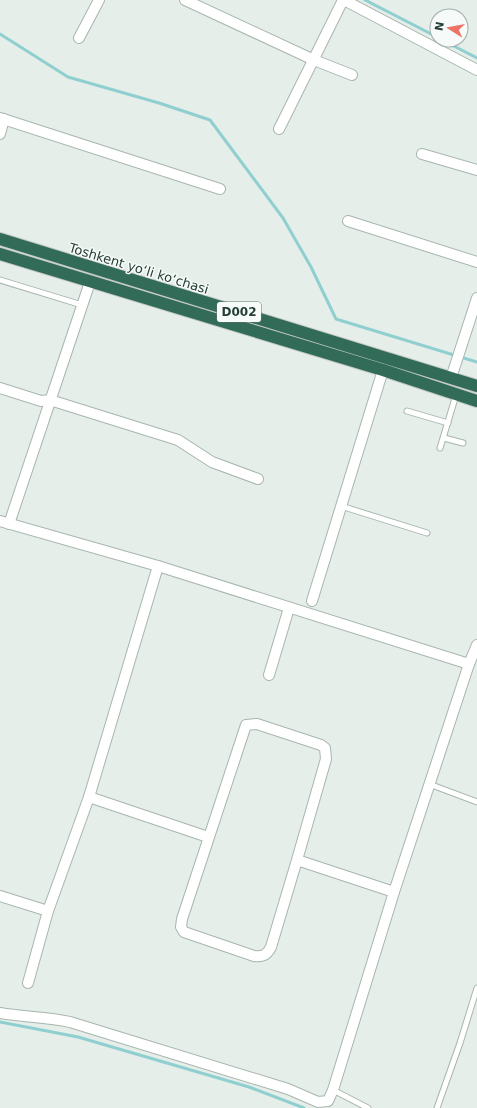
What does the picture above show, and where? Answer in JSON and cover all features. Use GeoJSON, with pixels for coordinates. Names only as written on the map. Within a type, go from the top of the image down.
{"type":"FeatureCollection","features":[{"type":"Feature","properties":{"kind":"highway","name":"Toshkent yo‘li ko‘chasi"},"geometry":{"type":"LineString","coordinates":[[0,239],[477,386]]}},
{"type":"Feature","properties":{"kind":"highway","name":"Toshkent yo‘li ko‘chasi"},"geometry":{"type":"LineString","coordinates":[[0,254],[477,400]]}},
{"type":"Feature","properties":{"kind":"highway"},"geometry":{"type":"LineString","coordinates":[[234,325],[238,312]]}},
{"type":"Feature","properties":{"kind":"street"},"geometry":{"type":"LineString","coordinates":[[79,38],[99,0]]}},
{"type":"Feature","properties":{"kind":"street"},"geometry":{"type":"LineString","coordinates":[[185,0],[314,60],[352,75]]}},
{"type":"Feature","properties":{"kind":"street"},"geometry":{"type":"LineString","coordinates":[[280,129],[343,0],[477,70]]}},
{"type":"Feature","properties":{"kind":"street"},"geometry":{"type":"LineString","coordinates":[[0,134],[2,119],[220,189]]}},
{"type":"Feature","properties":{"kind":"street"},"geometry":{"type":"LineString","coordinates":[[422,154],[477,170]]}},
{"type":"Feature","properties":{"kind":"street"},"geometry":{"type":"LineString","coordinates":[[348,221],[477,262]]}},
{"type":"Feature","properties":{"kind":"street"},"geometry":{"type":"LineString","coordinates":[[90,282],[50,400],[5,523],[158,566],[473,665]]}},
{"type":"Feature","properties":{"kind":"street"},"geometry":{"type":"LineString","coordinates":[[451,378],[477,298]]}},
{"type":"Feature","properties":{"kind":"street"},"geometry":{"type":"LineString","coordinates":[[312,601],[383,370]]}},
{"type":"Feature","properties":{"kind":"street"},"geometry":{"type":"LineString","coordinates":[[0,388],[41,401],[50,400],[178,440],[212,462],[258,479]]}},
{"type":"Feature","properties":{"kind":"street"},"geometry":{"type":"LineString","coordinates":[[28,983],[48,911],[89,797],[158,566]]}},
{"type":"Feature","properties":{"kind":"street"},"geometry":{"type":"LineString","coordinates":[[269,675],[289,608]]}},
{"type":"Feature","properties":{"kind":"street"},"geometry":{"type":"LineString","coordinates":[[0,1013],[22,1017],[51,1018],[70,1022],[288,1089],[318,1102],[328,1101],[333,1090],[429,784],[473,665],[477,645]]}},
{"type":"Feature","properties":{"kind":"street"},"geometry":{"type":"LineString","coordinates":[[257,724],[321,745],[325,748],[327,753],[297,860],[271,947],[267,954],[261,957],[254,956],[189,935],[184,932],[181,927],[182,919],[243,730],[246,725],[257,724]]}},
{"type":"Feature","properties":{"kind":"street"},"geometry":{"type":"LineString","coordinates":[[89,797],[208,837]]}},
{"type":"Feature","properties":{"kind":"street"},"geometry":{"type":"LineString","coordinates":[[297,860],[394,892]]}},
{"type":"Feature","properties":{"kind":"street"},"geometry":{"type":"LineString","coordinates":[[0,896],[48,911]]}},
{"type":"Feature","properties":{"kind":"lane"},"geometry":{"type":"LineString","coordinates":[[0,280],[82,305]]}},
{"type":"Feature","properties":{"kind":"lane"},"geometry":{"type":"LineString","coordinates":[[440,448],[456,394]]}},
{"type":"Feature","properties":{"kind":"lane"},"geometry":{"type":"LineString","coordinates":[[407,411],[448,423]]}},
{"type":"Feature","properties":{"kind":"lane"},"geometry":{"type":"LineString","coordinates":[[444,438],[463,444]]}},
{"type":"Feature","properties":{"kind":"lane"},"geometry":{"type":"LineString","coordinates":[[341,506],[427,533]]}},
{"type":"Feature","properties":{"kind":"lane"},"geometry":{"type":"LineString","coordinates":[[429,784],[477,802]]}},
{"type":"Feature","properties":{"kind":"lane"},"geometry":{"type":"LineString","coordinates":[[437,1108],[460,1043],[477,988]]}},
{"type":"Feature","properties":{"kind":"lane"},"geometry":{"type":"LineString","coordinates":[[333,1090],[368,1108]]}},
{"type":"Feature","properties":{"kind":"waterway"},"geometry":{"type":"LineString","coordinates":[[365,0],[429,33]]}},
{"type":"Feature","properties":{"kind":"waterway"},"geometry":{"type":"LineString","coordinates":[[0,34],[68,77],[159,103],[210,120],[283,218],[311,267],[336,319],[477,362]]}},
{"type":"Feature","properties":{"kind":"waterway"},"geometry":{"type":"LineString","coordinates":[[458,48],[477,58]]}},
{"type":"Feature","properties":{"kind":"waterway"},"geometry":{"type":"LineString","coordinates":[[0,1022],[78,1037],[249,1087],[304,1108]]}}]}
